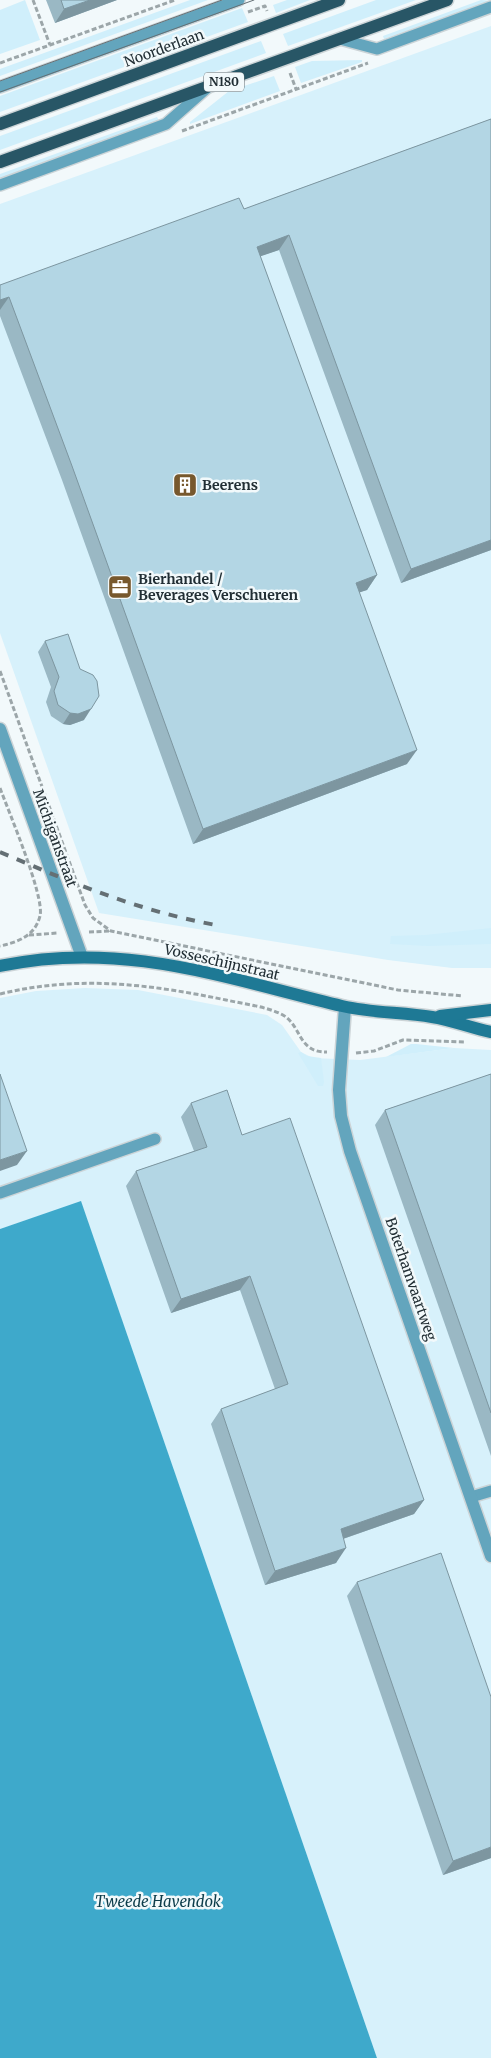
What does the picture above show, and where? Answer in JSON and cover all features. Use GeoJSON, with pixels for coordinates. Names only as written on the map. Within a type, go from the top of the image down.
{"type":"FeatureCollection","features":[{"type":"Feature","properties":{"kind":"main road","name":"Noorderlaan"},"geometry":{"type":"LineString","coordinates":[[0,124],[339,0]]}},
{"type":"Feature","properties":{"kind":"main road","name":"N180"},"geometry":{"type":"LineString","coordinates":[[0,162],[447,0]]}},
{"type":"Feature","properties":{"kind":"street","name":"Michiganstraat"},"geometry":{"type":"LineString","coordinates":[[0,729],[82,957]]}},
{"type":"Feature","properties":{"kind":"street","name":"Vosseschijnstraat"},"geometry":{"type":"LineString","coordinates":[[0,966],[35,960],[82,957],[121,958],[187,967],[345,1007],[435,1017],[491,1032]]}},
{"type":"Feature","properties":{"kind":"street","name":"Boterhamvaartweg"},"geometry":{"type":"LineString","coordinates":[[345,1007],[338,1090],[341,1116],[350,1151],[491,1556]]}},
{"type":"Feature","properties":{"kind":"street","name":"Vosseschijnstraat"},"geometry":{"type":"LineString","coordinates":[[435,1017],[491,1010]]}},
{"type":"Feature","properties":{"kind":"lane"},"geometry":{"type":"LineString","coordinates":[[0,86],[238,0]]}},
{"type":"Feature","properties":{"kind":"lane"},"geometry":{"type":"LineString","coordinates":[[340,39],[377,49],[491,7]]}},
{"type":"Feature","properties":{"kind":"lane"},"geometry":{"type":"LineString","coordinates":[[0,185],[166,124],[208,87]]}},
{"type":"Feature","properties":{"kind":"lane"},"geometry":{"type":"LineString","coordinates":[[0,1193],[155,1139]]}},
{"type":"Feature","properties":{"kind":"lane"},"geometry":{"type":"LineString","coordinates":[[471,1497],[491,1491]]}},
{"type":"Feature","properties":{"kind":"path"},"geometry":{"type":"LineString","coordinates":[[33,0],[50,45]]}},
{"type":"Feature","properties":{"kind":"path"},"geometry":{"type":"LineString","coordinates":[[0,63],[175,0]]}},
{"type":"Feature","properties":{"kind":"path"},"geometry":{"type":"LineString","coordinates":[[176,133],[370,62]]}},
{"type":"Feature","properties":{"kind":"path"},"geometry":{"type":"LineString","coordinates":[[0,671],[85,906],[93,918],[111,930],[126,934],[398,990],[466,996]]}},
{"type":"Feature","properties":{"kind":"path"},"geometry":{"type":"LineString","coordinates":[[0,788],[28,864],[41,909],[38,922],[23,940],[0,946]]}},
{"type":"Feature","properties":{"kind":"path"},"geometry":{"type":"LineString","coordinates":[[0,994],[14,990],[82,983],[128,983],[184,991],[283,1014],[308,1048],[317,1052],[374,1051],[403,1040],[471,1043]]}},
{"type":"Feature","properties":{"kind":"shaded area"},"geometry":{"type":"Polygon","coordinates":[[[25,0],[40,40],[0,54],[0,10],[25,0]]]}},
{"type":"Feature","properties":{"kind":"shaded area"},"geometry":{"type":"Polygon","coordinates":[[[190,0],[208,0],[0,76],[0,69],[190,0]]]}},
{"type":"Feature","properties":{"kind":"shaded area"},"geometry":{"type":"Polygon","coordinates":[[[287,0],[310,0],[276,13],[273,5],[287,0]]]}},
{"type":"Feature","properties":{"kind":"shaded area"},"geometry":{"type":"Polygon","coordinates":[[[376,0],[416,0],[288,46],[283,34],[376,0]]]}},
{"type":"Feature","properties":{"kind":"shaded area"},"geometry":{"type":"Polygon","coordinates":[[[481,0],[491,1],[384,39],[383,36],[481,0]]]}},
{"type":"Feature","properties":{"kind":"shaded area"},"geometry":{"type":"Polygon","coordinates":[[[242,8],[248,22],[0,112],[0,96],[242,8]]]}},
{"type":"Feature","properties":{"kind":"shaded area"},"geometry":{"type":"Polygon","coordinates":[[[491,26],[491,968],[452,968],[388,960],[99,913],[0,633],[0,204],[491,26]]]}},
{"type":"Feature","properties":{"kind":"shaded area"},"geometry":{"type":"Polygon","coordinates":[[[261,41],[266,53],[0,150],[0,136],[261,41]]]}},
{"type":"Feature","properties":{"kind":"shaded area"},"geometry":{"type":"Polygon","coordinates":[[[362,60],[362,62],[301,83],[295,67],[312,61],[362,60]]]}},
{"type":"Feature","properties":{"kind":"shaded area"},"geometry":{"type":"Polygon","coordinates":[[[274,76],[280,91],[190,124],[190,122],[229,91],[274,76]]]}},
{"type":"Feature","properties":{"kind":"shaded area"},"geometry":{"type":"Polygon","coordinates":[[[157,117],[159,121],[0,179],[0,174],[157,117]]]}},
{"type":"Feature","properties":{"kind":"shaded area"},"geometry":{"type":"Polygon","coordinates":[[[491,928],[491,944],[428,946],[390,944],[391,936],[425,935],[491,928]]]}},
{"type":"Feature","properties":{"kind":"shaded area"},"geometry":{"type":"Polygon","coordinates":[[[85,988],[138,990],[267,1015],[282,1025],[301,1052],[313,1058],[360,1060],[454,1048],[491,1050],[491,2058],[377,2058],[81,1202],[0,1229],[0,998],[36,991],[85,988]]]}},
{"type":"Feature","properties":{"kind":"shaded area"},"geometry":{"type":"Polygon","coordinates":[[[411,1044],[416,1044],[454,1048],[386,1057],[411,1044]]]}},
{"type":"Feature","properties":{"kind":"shaded area"},"geometry":{"type":"Polygon","coordinates":[[[301,1052],[307,1056],[321,1058],[323,1086],[318,1086],[298,1053],[301,1052]]]}},
{"type":"Feature","properties":{"kind":"water","name":"Tweede Havendok"},"geometry":{"type":"Polygon","coordinates":[[[81,1201],[377,2058],[0,2058],[0,1229],[81,1201]]]}},
{"type":"Feature","properties":{"kind":"building"},"geometry":{"type":"Polygon","coordinates":[[[61,0],[90,0],[64,9],[61,0]]]}},
{"type":"Feature","properties":{"kind":"building","name":"Beerens"},"geometry":{"type":"Polygon","coordinates":[[[491,119],[491,540],[411,569],[289,235],[257,247],[377,575],[356,583],[417,750],[203,829],[9,297],[0,300],[0,285],[239,198],[244,209],[491,119]]]}},
{"type":"Feature","properties":{"kind":"building"},"geometry":{"type":"Polygon","coordinates":[[[68,634],[80,669],[93,675],[97,681],[99,696],[91,709],[78,714],[70,713],[58,705],[54,691],[59,677],[45,641],[68,634]]]}},
{"type":"Feature","properties":{"kind":"building"},"geometry":{"type":"Polygon","coordinates":[[[0,1074],[27,1151],[0,1160],[0,1074]]]}},
{"type":"Feature","properties":{"kind":"building"},"geometry":{"type":"Polygon","coordinates":[[[491,1074],[491,1413],[385,1110],[491,1074]]]}},
{"type":"Feature","properties":{"kind":"building"},"geometry":{"type":"Polygon","coordinates":[[[227,1090],[242,1135],[290,1118],[424,1500],[341,1529],[346,1548],[275,1571],[221,1409],[288,1384],[250,1276],[181,1299],[136,1171],[207,1147],[191,1103],[227,1090]]]}},
{"type":"Feature","properties":{"kind":"building"},"geometry":{"type":"Polygon","coordinates":[[[441,1553],[491,1697],[491,1847],[453,1861],[357,1582],[441,1553]]]}},
{"type":"Feature","properties":{"kind":"tram line"},"geometry":{"type":"LineString","coordinates":[[0,81],[222,0]]}},
{"type":"Feature","properties":{"kind":"tram line"},"geometry":{"type":"LineString","coordinates":[[0,92],[254,0]]}},
{"type":"Feature","properties":{"kind":"railway"},"geometry":{"type":"LineString","coordinates":[[0,852],[106,895],[160,912],[216,925]]}},
{"type":"Feature","properties":{"kind":"place","name":"Beerens"},"geometry":{"type":"Point","coordinates":[185,485]}},
{"type":"Feature","properties":{"kind":"place","name":"Bierhandel / Beverages Verschueren"},"geometry":{"type":"Point","coordinates":[120,587]}}]}
